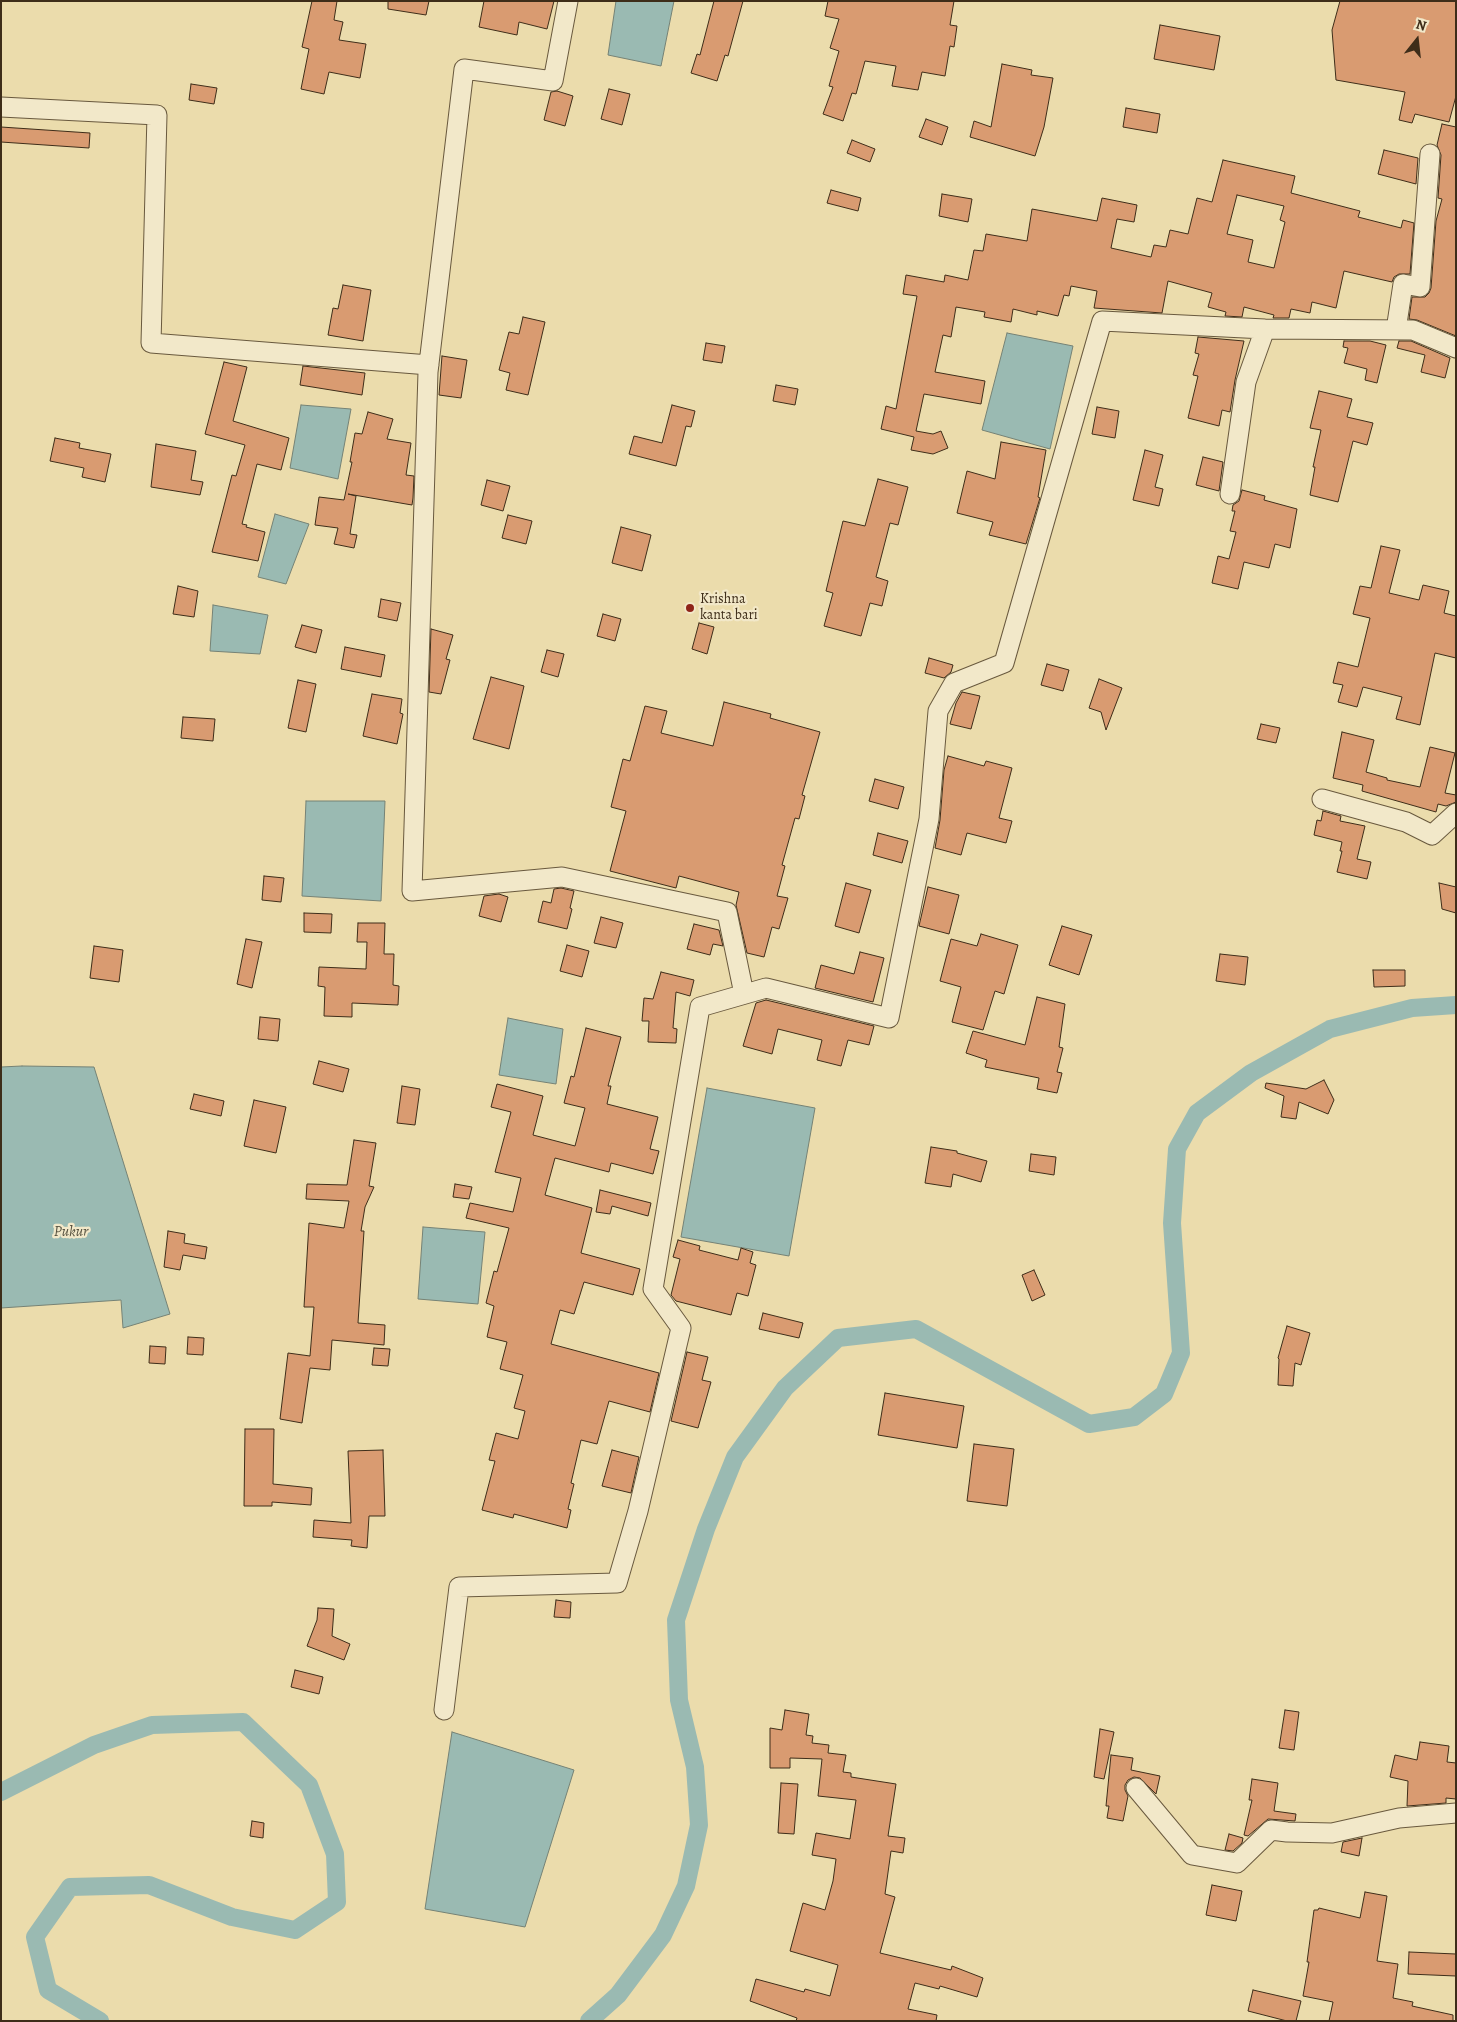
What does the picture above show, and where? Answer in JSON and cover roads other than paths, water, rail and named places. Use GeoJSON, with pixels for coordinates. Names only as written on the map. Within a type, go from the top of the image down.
{"type":"FeatureCollection","features":[{"type":"Feature","properties":{"kind":"street"},"geometry":{"type":"LineString","coordinates":[[568,1],[552,81],[464,69],[429,366],[412,891],[562,877],[727,912],[744,994]]}},
{"type":"Feature","properties":{"kind":"street"},"geometry":{"type":"LineString","coordinates":[[1,107],[157,115],[151,343],[429,366]]}},
{"type":"Feature","properties":{"kind":"street"},"geometry":{"type":"LineString","coordinates":[[1396,330],[1403,284],[1420,287],[1430,154]]}},
{"type":"Feature","properties":{"kind":"street"},"geometry":{"type":"LineString","coordinates":[[444,1710],[459,1587],[617,1583],[638,1511],[681,1328],[653,1289],[700,1007],[766,988],[889,1018],[929,819],[938,710],[954,683],[1004,663],[1102,322],[1265,329],[1413,330],[1456,348]]}},
{"type":"Feature","properties":{"kind":"street"},"geometry":{"type":"LineString","coordinates":[[1230,494],[1246,382],[1265,329]]}},
{"type":"Feature","properties":{"kind":"street"},"geometry":{"type":"LineString","coordinates":[[1322,799],[1406,822],[1432,835],[1456,813]]}},
{"type":"Feature","properties":{"kind":"street"},"geometry":{"type":"LineString","coordinates":[[1136,1788],[1192,1855],[1237,1863],[1271,1830],[1332,1833],[1399,1818],[1456,1813]]}},
{"type":"Feature","properties":{"kind":"water"},"geometry":{"type":"Polygon","coordinates":[[[616,1],[674,1],[661,66],[608,55],[616,1]]]}},
{"type":"Feature","properties":{"kind":"water"},"geometry":{"type":"Polygon","coordinates":[[[1007,333],[1073,346],[1050,449],[982,430],[1007,333]]]}},
{"type":"Feature","properties":{"kind":"water"},"geometry":{"type":"Polygon","coordinates":[[[301,405],[351,409],[338,479],[290,468],[301,405]]]}},
{"type":"Feature","properties":{"kind":"water"},"geometry":{"type":"Polygon","coordinates":[[[275,514],[309,524],[286,584],[258,577],[275,514]]]}},
{"type":"Feature","properties":{"kind":"water"},"geometry":{"type":"Polygon","coordinates":[[[213,605],[268,615],[260,654],[210,651],[213,605]]]}},
{"type":"Feature","properties":{"kind":"water"},"geometry":{"type":"Polygon","coordinates":[[[306,801],[385,801],[381,901],[302,896],[306,801]]]}},
{"type":"Feature","properties":{"kind":"water"},"geometry":{"type":"Polygon","coordinates":[[[508,1018],[563,1029],[556,1084],[499,1075],[508,1018]]]}},
{"type":"Feature","properties":{"kind":"water","name":"Pukur"},"geometry":{"type":"Polygon","coordinates":[[[1,1067],[94,1067],[170,1314],[123,1328],[121,1300],[1,1308],[1,1067]]]}},
{"type":"Feature","properties":{"kind":"water"},"geometry":{"type":"Polygon","coordinates":[[[707,1088],[815,1108],[789,1256],[681,1237],[707,1088]]]}},
{"type":"Feature","properties":{"kind":"water"},"geometry":{"type":"Polygon","coordinates":[[[423,1227],[485,1232],[478,1304],[418,1299],[423,1227]]]}},
{"type":"Feature","properties":{"kind":"water"},"geometry":{"type":"Polygon","coordinates":[[[452,1732],[574,1770],[525,1927],[425,1909],[452,1732]]]}},
{"type":"Feature","properties":{"kind":"waterway"},"geometry":{"type":"LineString","coordinates":[[589,2021],[618,1995],[663,1935],[686,1886],[699,1825],[695,1767],[679,1700],[676,1620],[706,1529],[735,1457],[785,1388],[838,1338],[916,1329],[1089,1424],[1134,1417],[1164,1394],[1181,1353],[1172,1223],[1177,1149],[1197,1113],[1251,1073],[1330,1029],[1412,1008],[1456,1005]]}},
{"type":"Feature","properties":{"kind":"waterway"},"geometry":{"type":"LineString","coordinates":[[1,1792],[94,1745],[152,1725],[243,1722],[309,1785],[335,1854],[337,1902],[295,1930],[232,1917],[149,1885],[70,1887],[35,1937],[48,1990],[100,2021]]}},
{"type":"Feature","properties":{"kind":"place","name":"Krishna kanta bari"},"geometry":{"type":"Point","coordinates":[690,608]}}]}
